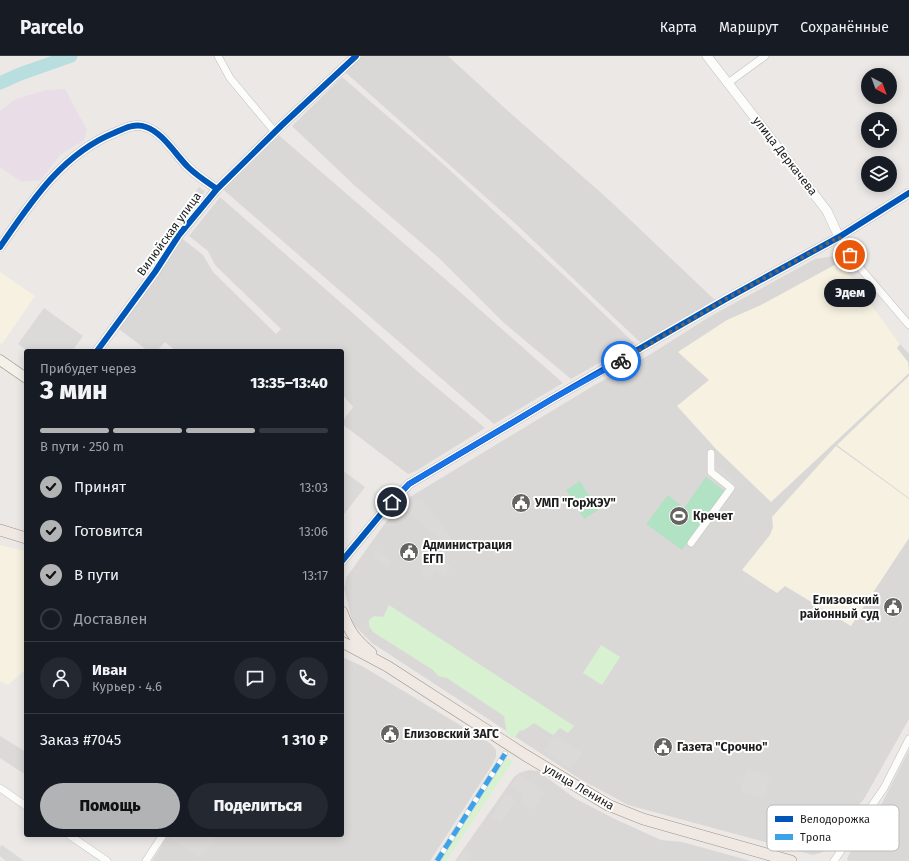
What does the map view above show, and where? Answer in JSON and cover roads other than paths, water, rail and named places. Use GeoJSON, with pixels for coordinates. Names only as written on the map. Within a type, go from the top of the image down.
{"type":"FeatureCollection","features":[{"type":"Feature","properties":{"kind":"main road"},"geometry":{"type":"LineString","coordinates":[[0,360],[24,377]]}},
{"type":"Feature","properties":{"kind":"main road"},"geometry":{"type":"LineString","coordinates":[[0,530],[24,537]]}},
{"type":"Feature","properties":{"kind":"main road","name":"улица Ленина"},"geometry":{"type":"LineString","coordinates":[[344,618],[347,626],[357,641],[387,666]]}},
{"type":"Feature","properties":{"kind":"main road","name":"улица Ленина"},"geometry":{"type":"LineString","coordinates":[[344,643],[387,666],[525,755],[608,805],[643,819],[791,861]]}},
{"type":"Feature","properties":{"kind":"street"},"geometry":{"type":"LineString","coordinates":[[218,56],[230,78],[275,132]]}},
{"type":"Feature","properties":{"kind":"street","name":"Вилюйская улица"},"geometry":{"type":"LineString","coordinates":[[98,349],[155,272],[179,235],[217,189],[356,56]]}},
{"type":"Feature","properties":{"kind":"street","name":"улица Деркачева"},"geometry":{"type":"LineString","coordinates":[[707,56],[827,211],[839,237]]}},
{"type":"Feature","properties":{"kind":"street"},"geometry":{"type":"LineString","coordinates":[[726,81],[765,56]]}},
{"type":"Feature","properties":{"kind":"street"},"geometry":{"type":"LineString","coordinates":[[0,247],[28,206],[64,165],[104,137],[128,127],[138,125],[148,127],[153,130],[169,145],[188,167],[217,189]]}},
{"type":"Feature","properties":{"kind":"street"},"geometry":{"type":"LineString","coordinates":[[344,559],[386,508],[409,484],[552,399],[726,299],[839,237],[909,193]]}},
{"type":"Feature","properties":{"kind":"street"},"geometry":{"type":"LineString","coordinates":[[839,237],[850,255],[909,325]]}},
{"type":"Feature","properties":{"kind":"street"},"geometry":{"type":"LineString","coordinates":[[691,543],[731,488],[711,472],[711,453]]}},
{"type":"Feature","properties":{"kind":"street"},"geometry":{"type":"LineString","coordinates":[[344,564],[352,550]]}},
{"type":"Feature","properties":{"kind":"street"},"geometry":{"type":"LineString","coordinates":[[872,805],[884,788],[909,739]]}},
{"type":"Feature","properties":{"kind":"street"},"geometry":{"type":"LineString","coordinates":[[437,861],[505,754]]}},
{"type":"Feature","properties":{"kind":"street"},"geometry":{"type":"LineString","coordinates":[[0,788],[24,805]]}},
{"type":"Feature","properties":{"kind":"street"},"geometry":{"type":"LineString","coordinates":[[72,837],[106,861]]}},
{"type":"Feature","properties":{"kind":"street"},"geometry":{"type":"LineString","coordinates":[[146,861],[162,837]]}},
{"type":"Feature","properties":{"kind":"street"},"geometry":{"type":"LineString","coordinates":[[834,861],[841,851]]}},
{"type":"Feature","properties":{"kind":"waterway"},"geometry":{"type":"LineString","coordinates":[[0,83],[20,74],[71,56]]}},
{"type":"Feature","properties":{"kind":"place","name":"Эдем"},"geometry":{"type":"Point","coordinates":[850,255]}},
{"type":"Feature","properties":{"kind":"place","name":"УМП \"ГорЖЭУ\""},"geometry":{"type":"Point","coordinates":[521,503]}},
{"type":"Feature","properties":{"kind":"place","name":"Кречет"},"geometry":{"type":"Point","coordinates":[679,516]}},
{"type":"Feature","properties":{"kind":"place","name":"Администрация ЕГП"},"geometry":{"type":"Point","coordinates":[409,552]}},
{"type":"Feature","properties":{"kind":"place","name":"Елизовский районный суд"},"geometry":{"type":"Point","coordinates":[893,607]}},
{"type":"Feature","properties":{"kind":"place","name":"Елизовский ЗАГС"},"geometry":{"type":"Point","coordinates":[390,734]}},
{"type":"Feature","properties":{"kind":"place","name":"Газета \"Срочно\""},"geometry":{"type":"Point","coordinates":[663,747]}}]}
